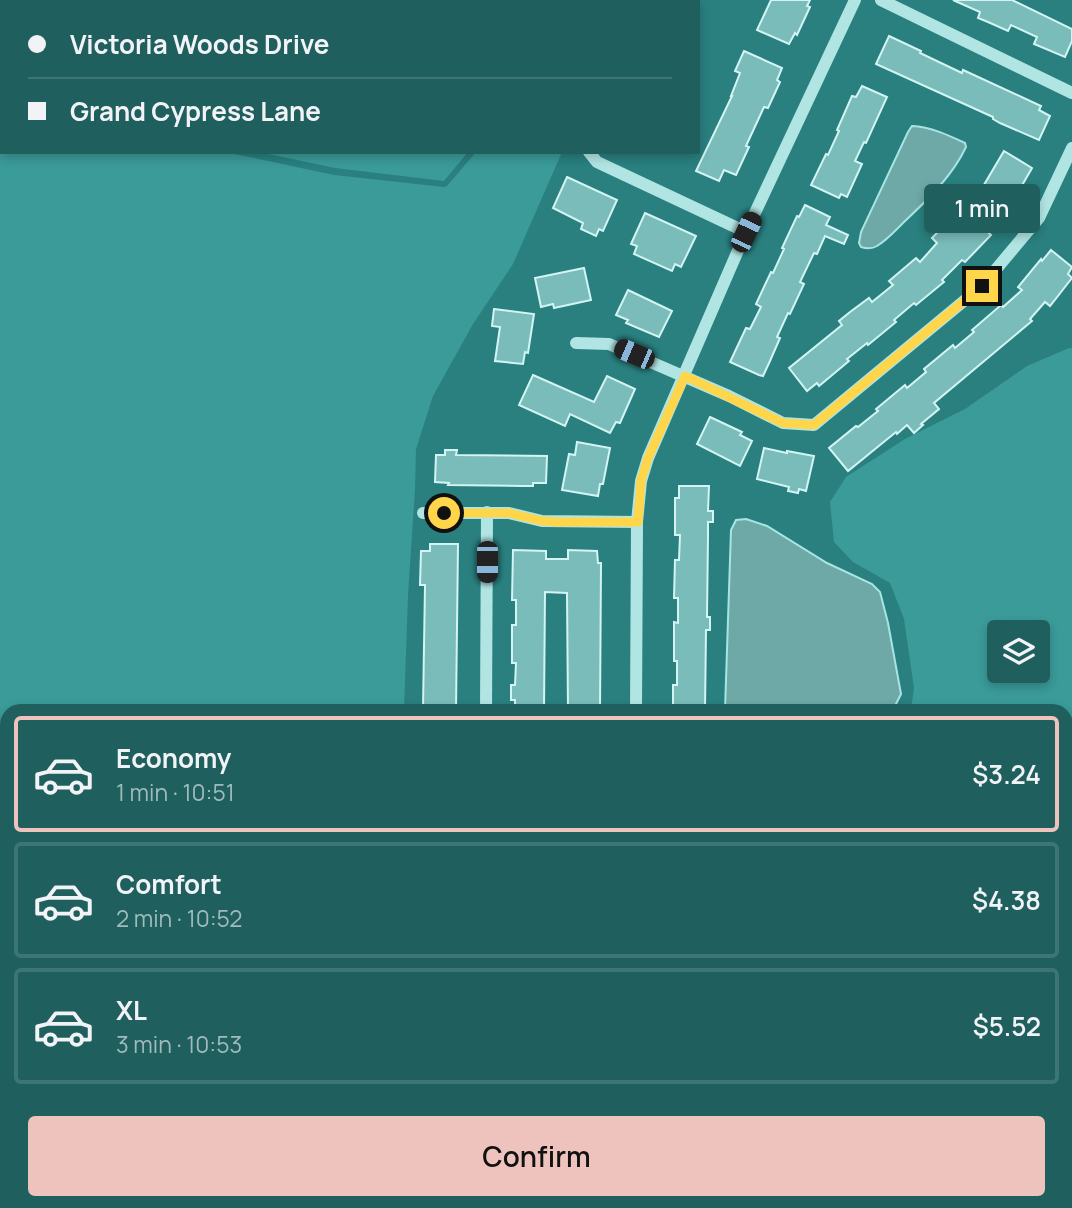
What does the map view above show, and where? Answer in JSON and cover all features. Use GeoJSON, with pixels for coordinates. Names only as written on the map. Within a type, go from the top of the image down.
{"type":"FeatureCollection","features":[{"type":"Feature","properties":{"kind":"street"},"geometry":{"type":"LineString","coordinates":[[636,704],[638,522],[641,481],[648,458],[746,232],[855,0]]}},
{"type":"Feature","properties":{"kind":"street"},"geometry":{"type":"LineString","coordinates":[[881,0],[1072,93]]}},
{"type":"Feature","properties":{"kind":"street"},"geometry":{"type":"LineString","coordinates":[[576,343],[609,344],[685,376],[783,423],[814,425],[982,286],[1039,218],[1072,148]]}},
{"type":"Feature","properties":{"kind":"street"},"geometry":{"type":"LineString","coordinates":[[591,154],[597,162],[746,232]]}},
{"type":"Feature","properties":{"kind":"street"},"geometry":{"type":"LineString","coordinates":[[423,513],[487,512],[509,513],[557,522],[638,522]]}},
{"type":"Feature","properties":{"kind":"street"},"geometry":{"type":"LineString","coordinates":[[486,704],[487,512]]}},
{"type":"Feature","properties":{"kind":"shaded area"},"geometry":{"type":"Polygon","coordinates":[[[912,126],[946,134],[965,143],[966,147],[938,188],[891,235],[875,247],[861,247],[861,232],[912,126]]]}},
{"type":"Feature","properties":{"kind":"shaded area"},"geometry":{"type":"Polygon","coordinates":[[[0,154],[234,154],[334,175],[444,187],[474,154],[561,154],[513,264],[473,324],[433,396],[416,449],[404,704],[0,704],[0,154]]]}},
{"type":"Feature","properties":{"kind":"shaded area"},"geometry":{"type":"Polygon","coordinates":[[[268,154],[466,154],[444,181],[335,168],[268,154]]]}},
{"type":"Feature","properties":{"kind":"shaded area"},"geometry":{"type":"Polygon","coordinates":[[[1072,348],[1072,704],[912,704],[914,688],[904,619],[890,583],[853,562],[834,542],[830,502],[846,477],[905,439],[965,409],[1027,366],[1072,348]]]}},
{"type":"Feature","properties":{"kind":"shaded area"},"geometry":{"type":"Polygon","coordinates":[[[746,519],[767,526],[827,563],[872,584],[880,592],[901,694],[896,704],[725,704],[731,530],[736,520],[746,519]]]}},
{"type":"Feature","properties":{"kind":"building"},"geometry":{"type":"Polygon","coordinates":[[[771,0],[810,0],[807,6],[810,7],[797,35],[795,33],[789,44],[757,30],[771,0]]]}},
{"type":"Feature","properties":{"kind":"building"},"geometry":{"type":"Polygon","coordinates":[[[953,0],[1012,0],[1072,29],[1072,41],[1065,57],[1034,44],[1037,37],[1011,25],[1008,31],[978,18],[980,12],[953,0]]]}},
{"type":"Feature","properties":{"kind":"building"},"geometry":{"type":"Polygon","coordinates":[[[889,36],[962,73],[963,70],[1041,106],[1039,110],[1050,116],[1039,140],[876,64],[889,36]]]}},
{"type":"Feature","properties":{"kind":"building"},"geometry":{"type":"Polygon","coordinates":[[[744,51],[782,68],[777,80],[780,82],[768,108],[764,107],[736,175],[724,170],[719,181],[696,171],[732,96],[740,73],[735,71],[744,51]]]}},
{"type":"Feature","properties":{"kind":"building"},"geometry":{"type":"Polygon","coordinates":[[[862,86],[887,97],[855,161],[862,164],[847,197],[841,194],[839,198],[811,185],[826,154],[828,155],[852,96],[856,97],[862,86]]]}},
{"type":"Feature","properties":{"kind":"building"},"geometry":{"type":"Polygon","coordinates":[[[1004,151],[1032,168],[1013,201],[1010,199],[1008,203],[999,199],[995,205],[978,195],[1004,151]]]}},
{"type":"Feature","properties":{"kind":"building"},"geometry":{"type":"Polygon","coordinates":[[[567,177],[617,200],[603,231],[599,229],[596,236],[581,229],[583,223],[553,208],[567,177]]]}},
{"type":"Feature","properties":{"kind":"building"},"geometry":{"type":"Polygon","coordinates":[[[805,205],[830,217],[826,225],[848,235],[844,244],[825,236],[817,254],[814,253],[800,282],[804,284],[777,337],[780,338],[770,361],[763,376],[759,375],[730,362],[746,328],[750,329],[761,307],[756,304],[771,272],[773,273],[797,216],[799,217],[805,205]]]}},
{"type":"Feature","properties":{"kind":"building"},"geometry":{"type":"Polygon","coordinates":[[[966,212],[991,235],[965,262],[962,260],[942,280],[944,282],[916,305],[914,303],[894,320],[896,322],[847,359],[849,361],[819,386],[817,383],[807,391],[789,368],[842,325],[839,321],[850,312],[869,298],[872,302],[893,285],[889,281],[916,258],[920,262],[937,243],[932,238],[955,214],[960,218],[966,212]]]}},
{"type":"Feature","properties":{"kind":"building"},"geometry":{"type":"Polygon","coordinates":[[[645,213],[696,236],[681,267],[675,264],[672,271],[634,254],[637,246],[631,244],[645,213]]]}},
{"type":"Feature","properties":{"kind":"building"},"geometry":{"type":"Polygon","coordinates":[[[1051,250],[1072,267],[1068,274],[1072,278],[1050,306],[1045,302],[1030,319],[1032,321],[934,403],[939,409],[914,433],[907,425],[848,471],[829,448],[878,411],[876,409],[905,385],[907,388],[926,372],[924,369],[953,345],[955,348],[1001,305],[1003,307],[1022,290],[1018,287],[1051,250]]]}},
{"type":"Feature","properties":{"kind":"building"},"geometry":{"type":"Polygon","coordinates":[[[584,268],[591,300],[554,308],[553,304],[541,307],[535,278],[584,268]]]}},
{"type":"Feature","properties":{"kind":"building"},"geometry":{"type":"Polygon","coordinates":[[[628,290],[672,311],[659,337],[626,323],[628,320],[616,315],[628,290]]]}},
{"type":"Feature","properties":{"kind":"building"},"geometry":{"type":"Polygon","coordinates":[[[494,309],[534,314],[528,353],[525,352],[523,364],[495,361],[500,327],[492,326],[494,309]]]}},
{"type":"Feature","properties":{"kind":"building"},"geometry":{"type":"Polygon","coordinates":[[[533,375],[594,402],[607,376],[635,389],[620,423],[616,422],[610,433],[570,414],[565,426],[519,405],[533,375]]]}},
{"type":"Feature","properties":{"kind":"building"},"geometry":{"type":"Polygon","coordinates":[[[710,417],[742,432],[740,435],[752,441],[740,466],[697,444],[710,417]]]}},
{"type":"Feature","properties":{"kind":"building"},"geometry":{"type":"Polygon","coordinates":[[[577,442],[610,448],[598,496],[562,490],[569,454],[575,455],[577,442]]]}},
{"type":"Feature","properties":{"kind":"building"},"geometry":{"type":"Polygon","coordinates":[[[764,448],[814,456],[806,491],[788,491],[789,487],[757,479],[764,448]]]}},
{"type":"Feature","properties":{"kind":"building"},"geometry":{"type":"Polygon","coordinates":[[[445,450],[457,450],[456,455],[547,456],[546,483],[522,486],[448,485],[449,483],[435,482],[436,455],[445,455],[445,450]]]}},
{"type":"Feature","properties":{"kind":"building"},"geometry":{"type":"Polygon","coordinates":[[[679,486],[709,486],[708,511],[713,511],[713,522],[708,522],[707,617],[710,617],[710,630],[706,630],[705,704],[673,704],[673,685],[677,685],[674,622],[678,623],[678,598],[674,598],[675,560],[679,560],[680,535],[675,535],[675,498],[679,498],[679,486]]]}},
{"type":"Feature","properties":{"kind":"building"},"geometry":{"type":"Polygon","coordinates":[[[430,544],[458,544],[456,704],[423,704],[425,585],[420,585],[421,551],[430,551],[430,544]]]}},
{"type":"Feature","properties":{"kind":"building"},"geometry":{"type":"Polygon","coordinates":[[[513,550],[546,551],[546,559],[568,559],[568,550],[597,551],[598,563],[601,563],[600,704],[568,704],[567,593],[545,592],[544,704],[515,704],[515,700],[511,700],[516,663],[512,663],[512,625],[516,625],[516,600],[512,600],[513,550]]]}},
{"type":"Feature","properties":{"kind":"route"},"geometry":{"type":"LineString","coordinates":[[444,513],[509,513],[557,522],[638,522],[641,481],[648,458],[685,376],[783,423],[814,425],[982,286]]}}]}
